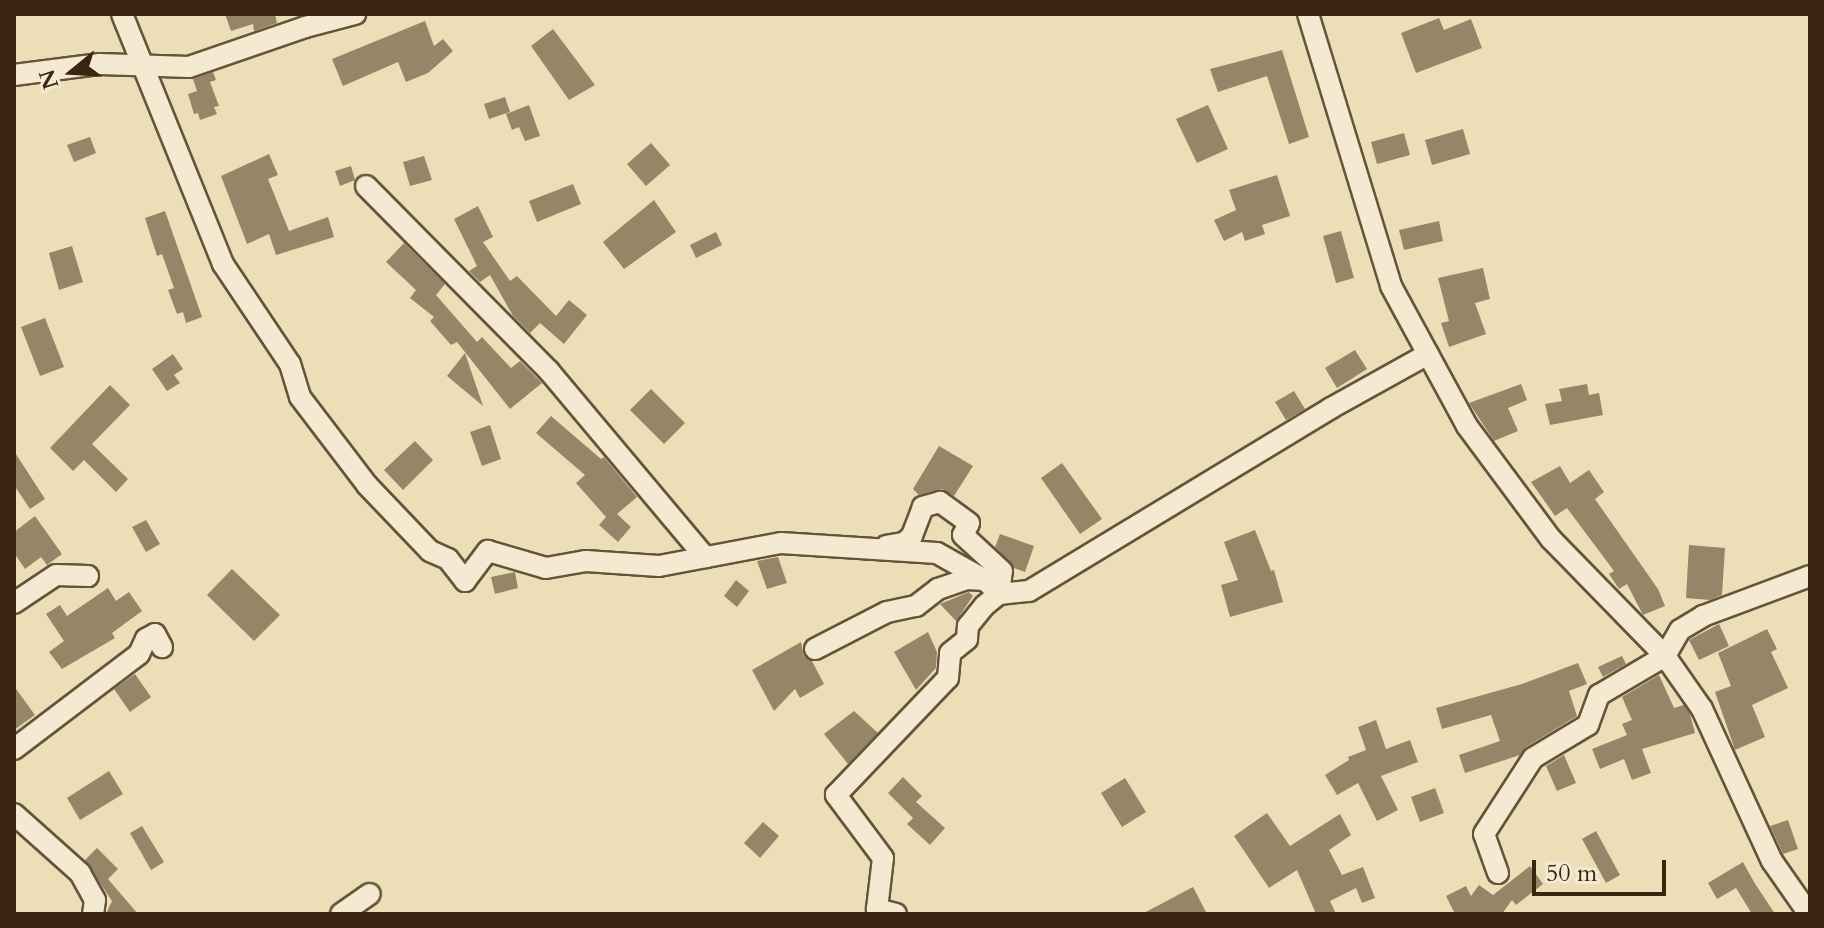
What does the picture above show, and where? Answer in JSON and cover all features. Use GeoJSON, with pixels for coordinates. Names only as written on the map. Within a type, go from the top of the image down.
{"type":"FeatureCollection","features":[{"type":"Feature","properties":{"kind":"street"},"geometry":{"type":"LineString","coordinates":[[122,14],[223,264],[290,364],[300,397],[367,485],[430,551],[448,559],[465,581],[488,551],[546,568],[586,561],[659,566],[781,543],[937,553],[992,587]]}},
{"type":"Feature","properties":{"kind":"street"},"geometry":{"type":"LineString","coordinates":[[14,75],[100,64],[189,67],[302,20],[355,14]]}},
{"type":"Feature","properties":{"kind":"street"},"geometry":{"type":"LineString","coordinates":[[1308,14],[1391,286],[1467,426],[1551,539],[1665,656],[1702,709],[1772,861],[1809,914]]}},
{"type":"Feature","properties":{"kind":"street"},"geometry":{"type":"LineString","coordinates":[[366,186],[549,371],[705,557]]}},
{"type":"Feature","properties":{"kind":"street"},"geometry":{"type":"LineString","coordinates":[[815,649],[887,612],[916,606],[938,589],[967,579],[992,587],[1029,591],[1331,408],[1428,354]]}},
{"type":"Feature","properties":{"kind":"street"},"geometry":{"type":"LineString","coordinates":[[863,550],[904,543],[912,536],[923,507],[940,502],[969,523],[963,535],[1002,571],[984,606],[968,626],[967,639],[950,653],[948,678],[836,795],[883,858],[877,909],[896,914]]}},
{"type":"Feature","properties":{"kind":"street"},"geometry":{"type":"LineString","coordinates":[[14,603],[56,575],[88,576]]}},
{"type":"Feature","properties":{"kind":"street"},"geometry":{"type":"LineString","coordinates":[[1498,873],[1484,834],[1533,758],[1588,725],[1599,695],[1665,656],[1680,630],[1703,616],[1810,576]]}},
{"type":"Feature","properties":{"kind":"street"},"geometry":{"type":"LineString","coordinates":[[14,749],[139,654],[146,639],[155,634],[162,647]]}},
{"type":"Feature","properties":{"kind":"street"},"geometry":{"type":"LineString","coordinates":[[17,823],[80,873],[95,900],[93,914]]}},
{"type":"Feature","properties":{"kind":"street"},"geometry":{"type":"LineString","coordinates":[[341,914],[370,894]]}},
{"type":"Feature","properties":{"kind":"building"},"geometry":{"type":"Polygon","coordinates":[[[225,14],[275,14],[277,23],[254,31],[253,24],[231,31],[225,14]]]}},
{"type":"Feature","properties":{"kind":"building"},"geometry":{"type":"Polygon","coordinates":[[[1439,18],[1444,30],[1471,19],[1482,48],[1416,73],[1401,33],[1439,18]]]}},
{"type":"Feature","properties":{"kind":"building"},"geometry":{"type":"Polygon","coordinates":[[[425,21],[434,46],[443,39],[453,51],[428,73],[406,82],[398,62],[343,86],[332,59],[425,21]]]}},
{"type":"Feature","properties":{"kind":"building"},"geometry":{"type":"Polygon","coordinates":[[[553,29],[595,85],[569,100],[531,46],[553,29]]]}},
{"type":"Feature","properties":{"kind":"building"},"geometry":{"type":"Polygon","coordinates":[[[1282,50],[1309,137],[1289,144],[1267,76],[1218,92],[1210,69],[1282,50]]]}},
{"type":"Feature","properties":{"kind":"building"},"geometry":{"type":"Polygon","coordinates":[[[213,72],[216,80],[210,82],[219,106],[214,107],[217,114],[200,120],[198,113],[194,114],[188,94],[197,91],[193,79],[213,72]]]}},
{"type":"Feature","properties":{"kind":"building"},"geometry":{"type":"Polygon","coordinates":[[[505,97],[510,112],[489,119],[484,104],[505,97]]]}},
{"type":"Feature","properties":{"kind":"building"},"geometry":{"type":"Polygon","coordinates":[[[529,105],[540,136],[525,141],[519,127],[512,130],[506,114],[529,105]]]}},
{"type":"Feature","properties":{"kind":"building"},"geometry":{"type":"Polygon","coordinates":[[[1208,105],[1228,149],[1197,163],[1176,119],[1208,105]]]}},
{"type":"Feature","properties":{"kind":"building"},"geometry":{"type":"Polygon","coordinates":[[[1463,129],[1470,154],[1432,165],[1425,140],[1463,129]]]}},
{"type":"Feature","properties":{"kind":"building"},"geometry":{"type":"Polygon","coordinates":[[[1404,133],[1410,155],[1377,164],[1371,142],[1404,133]]]}},
{"type":"Feature","properties":{"kind":"building"},"geometry":{"type":"Polygon","coordinates":[[[90,137],[96,153],[74,162],[67,145],[90,137]]]}},
{"type":"Feature","properties":{"kind":"building"},"geometry":{"type":"Polygon","coordinates":[[[651,143],[670,165],[646,186],[627,164],[651,143]]]}},
{"type":"Feature","properties":{"kind":"building"},"geometry":{"type":"Polygon","coordinates":[[[269,154],[278,175],[268,179],[289,231],[328,217],[334,237],[276,255],[269,234],[247,244],[221,176],[269,154]]]}},
{"type":"Feature","properties":{"kind":"building"},"geometry":{"type":"Polygon","coordinates":[[[424,156],[432,180],[410,186],[403,162],[424,156]]]}},
{"type":"Feature","properties":{"kind":"building"},"geometry":{"type":"Polygon","coordinates":[[[351,166],[355,180],[340,186],[335,171],[351,166]]]}},
{"type":"Feature","properties":{"kind":"building"},"geometry":{"type":"Polygon","coordinates":[[[1277,175],[1290,216],[1262,225],[1265,234],[1245,241],[1242,232],[1224,241],[1214,220],[1236,210],[1229,190],[1277,175]]]}},
{"type":"Feature","properties":{"kind":"building"},"geometry":{"type":"Polygon","coordinates":[[[573,184],[581,204],[537,222],[529,201],[573,184]]]}},
{"type":"Feature","properties":{"kind":"building"},"geometry":{"type":"Polygon","coordinates":[[[654,200],[676,232],[624,269],[603,242],[654,200]]]}},
{"type":"Feature","properties":{"kind":"building"},"geometry":{"type":"Polygon","coordinates":[[[478,206],[493,237],[483,242],[510,281],[517,276],[556,316],[569,300],[587,315],[564,344],[540,323],[530,333],[513,316],[490,275],[480,282],[469,271],[477,266],[454,219],[478,206]]]}},
{"type":"Feature","properties":{"kind":"building"},"geometry":{"type":"Polygon","coordinates":[[[165,211],[202,317],[186,323],[183,312],[177,314],[168,290],[174,288],[162,254],[157,256],[145,218],[165,211]]]}},
{"type":"Feature","properties":{"kind":"building"},"geometry":{"type":"Polygon","coordinates":[[[1439,221],[1443,241],[1404,250],[1399,230],[1439,221]]]}},
{"type":"Feature","properties":{"kind":"building"},"geometry":{"type":"Polygon","coordinates":[[[1341,231],[1354,278],[1336,283],[1323,236],[1341,231]]]}},
{"type":"Feature","properties":{"kind":"building"},"geometry":{"type":"Polygon","coordinates":[[[716,232],[722,245],[696,258],[690,245],[716,232]]]}},
{"type":"Feature","properties":{"kind":"building"},"geometry":{"type":"Polygon","coordinates":[[[404,243],[445,284],[436,295],[477,342],[482,337],[511,368],[520,361],[542,383],[510,409],[457,342],[451,345],[430,321],[434,317],[410,298],[416,290],[386,262],[404,243]]]}},
{"type":"Feature","properties":{"kind":"building"},"geometry":{"type":"Polygon","coordinates":[[[72,246],[83,282],[59,290],[49,253],[72,246]]]}},
{"type":"Feature","properties":{"kind":"building"},"geometry":{"type":"Polygon","coordinates":[[[1483,268],[1490,299],[1475,303],[1486,334],[1449,347],[1441,323],[1449,321],[1438,278],[1483,268]]]}},
{"type":"Feature","properties":{"kind":"building"},"geometry":{"type":"Polygon","coordinates":[[[45,318],[64,367],[40,376],[21,327],[45,318]]]}},
{"type":"Feature","properties":{"kind":"building"},"geometry":{"type":"Polygon","coordinates":[[[1355,350],[1367,369],[1337,388],[1325,368],[1355,350]]]}},
{"type":"Feature","properties":{"kind":"building"},"geometry":{"type":"Polygon","coordinates":[[[465,353],[483,406],[447,376],[465,353]]]}},
{"type":"Feature","properties":{"kind":"building"},"geometry":{"type":"Polygon","coordinates":[[[173,354],[183,369],[174,375],[180,383],[167,391],[152,369],[173,354]]]}},
{"type":"Feature","properties":{"kind":"building"},"geometry":{"type":"Polygon","coordinates":[[[1521,384],[1527,400],[1508,408],[1518,431],[1494,441],[1469,403],[1521,384]]]}},
{"type":"Feature","properties":{"kind":"building"},"geometry":{"type":"Polygon","coordinates":[[[1587,384],[1589,395],[1599,393],[1603,415],[1550,425],[1545,404],[1562,401],[1559,389],[1587,384]]]}},
{"type":"Feature","properties":{"kind":"building"},"geometry":{"type":"Polygon","coordinates":[[[110,385],[130,405],[92,444],[128,479],[116,492],[84,460],[73,471],[50,448],[110,385]]]}},
{"type":"Feature","properties":{"kind":"building"},"geometry":{"type":"Polygon","coordinates":[[[651,389],[685,423],[664,444],[630,410],[651,389]]]}},
{"type":"Feature","properties":{"kind":"building"},"geometry":{"type":"Polygon","coordinates":[[[1294,391],[1305,409],[1286,420],[1275,402],[1294,391]]]}},
{"type":"Feature","properties":{"kind":"building"},"geometry":{"type":"Polygon","coordinates":[[[551,416],[601,459],[604,457],[637,497],[617,514],[631,527],[618,542],[599,525],[606,517],[576,483],[585,475],[536,433],[551,416]]]}},
{"type":"Feature","properties":{"kind":"building"},"geometry":{"type":"Polygon","coordinates":[[[490,425],[501,459],[482,466],[470,432],[490,425]]]}},
{"type":"Feature","properties":{"kind":"building"},"geometry":{"type":"Polygon","coordinates":[[[415,441],[433,460],[403,490],[384,470],[415,441]]]}},
{"type":"Feature","properties":{"kind":"building"},"geometry":{"type":"Polygon","coordinates":[[[939,446],[973,466],[954,496],[942,489],[919,495],[913,489],[939,446]]]}},
{"type":"Feature","properties":{"kind":"building"},"geometry":{"type":"Polygon","coordinates":[[[14,451],[45,499],[30,509],[14,485],[14,451]]]}},
{"type":"Feature","properties":{"kind":"building"},"geometry":{"type":"Polygon","coordinates":[[[1062,463],[1102,519],[1080,534],[1041,478],[1062,463]]]}},
{"type":"Feature","properties":{"kind":"building"},"geometry":{"type":"Polygon","coordinates":[[[1560,466],[1570,483],[1589,470],[1604,492],[1595,499],[1658,589],[1665,606],[1643,615],[1627,584],[1619,589],[1609,574],[1614,571],[1567,508],[1555,516],[1531,482],[1560,466]]]}},
{"type":"Feature","properties":{"kind":"building"},"geometry":{"type":"Polygon","coordinates":[[[35,516],[62,554],[47,565],[41,557],[25,569],[14,553],[14,532],[35,516]]]}},
{"type":"Feature","properties":{"kind":"building"},"geometry":{"type":"Polygon","coordinates":[[[146,520],[160,544],[146,552],[132,527],[146,520]]]}},
{"type":"Feature","properties":{"kind":"building"},"geometry":{"type":"Polygon","coordinates":[[[1255,530],[1271,571],[1274,570],[1283,602],[1230,617],[1221,585],[1238,580],[1224,542],[1255,530]]]}},
{"type":"Feature","properties":{"kind":"building"},"geometry":{"type":"Polygon","coordinates":[[[1000,534],[1034,546],[1025,572],[1014,568],[995,547],[1000,534]]]}},
{"type":"Feature","properties":{"kind":"building"},"geometry":{"type":"Polygon","coordinates":[[[1689,545],[1725,548],[1722,595],[1710,600],[1686,598],[1689,545]]]}},
{"type":"Feature","properties":{"kind":"building"},"geometry":{"type":"Polygon","coordinates":[[[778,557],[787,583],[767,589],[757,561],[778,557]]]}},
{"type":"Feature","properties":{"kind":"building"},"geometry":{"type":"Polygon","coordinates":[[[232,569],[280,615],[254,641],[207,595],[232,569]]]}},
{"type":"Feature","properties":{"kind":"building"},"geometry":{"type":"Polygon","coordinates":[[[515,572],[518,588],[495,594],[491,577],[515,572]]]}},
{"type":"Feature","properties":{"kind":"building"},"geometry":{"type":"Polygon","coordinates":[[[736,580],[749,591],[737,607],[724,596],[736,580]]]}},
{"type":"Feature","properties":{"kind":"building"},"geometry":{"type":"Polygon","coordinates":[[[108,588],[116,601],[129,592],[142,611],[112,633],[115,638],[62,669],[49,652],[64,641],[46,614],[60,605],[67,616],[108,588]]]}},
{"type":"Feature","properties":{"kind":"building"},"geometry":{"type":"Polygon","coordinates":[[[969,592],[973,596],[956,621],[940,604],[969,592]]]}},
{"type":"Feature","properties":{"kind":"building"},"geometry":{"type":"Polygon","coordinates":[[[1719,624],[1729,646],[1699,660],[1689,640],[1719,624]]]}},
{"type":"Feature","properties":{"kind":"building"},"geometry":{"type":"Polygon","coordinates":[[[1767,629],[1777,649],[1771,652],[1788,688],[1752,705],[1765,737],[1735,750],[1715,692],[1731,686],[1718,653],[1767,629]]]}},
{"type":"Feature","properties":{"kind":"building"},"geometry":{"type":"Polygon","coordinates":[[[928,632],[937,652],[936,668],[916,690],[894,652],[928,632]]]}},
{"type":"Feature","properties":{"kind":"building"},"geometry":{"type":"Polygon","coordinates":[[[801,642],[804,656],[812,661],[824,684],[800,698],[795,689],[774,711],[752,670],[801,642]]]}},
{"type":"Feature","properties":{"kind":"building"},"geometry":{"type":"Polygon","coordinates":[[[1622,656],[1626,664],[1603,677],[1598,667],[1622,656]]]}},
{"type":"Feature","properties":{"kind":"building"},"geometry":{"type":"Polygon","coordinates":[[[1578,663],[1587,684],[1569,691],[1577,716],[1526,747],[1520,755],[1465,773],[1459,755],[1500,741],[1491,715],[1442,729],[1436,708],[1522,684],[1578,663]]]}},
{"type":"Feature","properties":{"kind":"building"},"geometry":{"type":"Polygon","coordinates":[[[135,674],[151,697],[130,712],[114,689],[135,674]]]}},
{"type":"Feature","properties":{"kind":"building"},"geometry":{"type":"Polygon","coordinates":[[[1659,675],[1674,708],[1684,705],[1690,714],[1695,733],[1642,749],[1651,773],[1632,780],[1624,759],[1600,769],[1592,749],[1627,735],[1622,724],[1632,720],[1622,697],[1659,675]]]}},
{"type":"Feature","properties":{"kind":"building"},"geometry":{"type":"Polygon","coordinates":[[[14,686],[35,715],[14,730],[14,686]]]}},
{"type":"Feature","properties":{"kind":"building"},"geometry":{"type":"Polygon","coordinates":[[[854,711],[878,733],[848,764],[824,734],[854,711]]]}},
{"type":"Feature","properties":{"kind":"building"},"geometry":{"type":"Polygon","coordinates":[[[1376,720],[1386,749],[1410,740],[1418,762],[1381,776],[1398,810],[1377,821],[1358,783],[1337,795],[1325,775],[1349,760],[1348,757],[1366,750],[1358,727],[1376,720]]]}},
{"type":"Feature","properties":{"kind":"building"},"geometry":{"type":"Polygon","coordinates":[[[1564,755],[1576,783],[1557,791],[1546,766],[1564,755]]]}},
{"type":"Feature","properties":{"kind":"building"},"geometry":{"type":"Polygon","coordinates":[[[109,771],[123,794],[80,820],[67,798],[109,771]]]}},
{"type":"Feature","properties":{"kind":"building"},"geometry":{"type":"Polygon","coordinates":[[[903,777],[922,796],[916,802],[945,828],[930,845],[907,824],[913,818],[888,793],[903,777]]]}},
{"type":"Feature","properties":{"kind":"building"},"geometry":{"type":"Polygon","coordinates":[[[1125,778],[1146,812],[1122,827],[1101,793],[1125,778]]]}},
{"type":"Feature","properties":{"kind":"building"},"geometry":{"type":"Polygon","coordinates":[[[1435,788],[1444,813],[1420,822],[1411,797],[1435,788]]]}},
{"type":"Feature","properties":{"kind":"building"},"geometry":{"type":"Polygon","coordinates":[[[1267,813],[1290,846],[1340,814],[1351,835],[1329,850],[1342,875],[1363,867],[1375,898],[1362,903],[1356,888],[1330,901],[1336,914],[1316,914],[1297,870],[1269,888],[1234,836],[1267,813]]]}},
{"type":"Feature","properties":{"kind":"building"},"geometry":{"type":"Polygon","coordinates":[[[1788,820],[1798,849],[1783,854],[1770,826],[1788,820]]]}},
{"type":"Feature","properties":{"kind":"building"},"geometry":{"type":"Polygon","coordinates":[[[763,822],[779,836],[760,858],[744,843],[763,822]]]}},
{"type":"Feature","properties":{"kind":"building"},"geometry":{"type":"Polygon","coordinates":[[[142,826],[164,862],[151,870],[130,833],[142,826]]]}},
{"type":"Feature","properties":{"kind":"building"},"geometry":{"type":"Polygon","coordinates":[[[1596,831],[1620,875],[1606,883],[1582,839],[1596,831]]]}},
{"type":"Feature","properties":{"kind":"building"},"geometry":{"type":"Polygon","coordinates":[[[97,848],[118,869],[108,879],[138,914],[106,914],[112,901],[85,860],[97,848]]]}},
{"type":"Feature","properties":{"kind":"building"},"geometry":{"type":"Polygon","coordinates":[[[1743,862],[1775,914],[1752,914],[1736,888],[1717,899],[1708,883],[1743,862]]]}},
{"type":"Feature","properties":{"kind":"building"},"geometry":{"type":"Polygon","coordinates":[[[1530,866],[1543,884],[1516,905],[1512,900],[1502,914],[1455,914],[1446,896],[1466,886],[1471,896],[1479,885],[1493,895],[1530,866]]]}},
{"type":"Feature","properties":{"kind":"building"},"geometry":{"type":"Polygon","coordinates":[[[1193,887],[1207,914],[1142,914],[1193,887]]]}}]}
